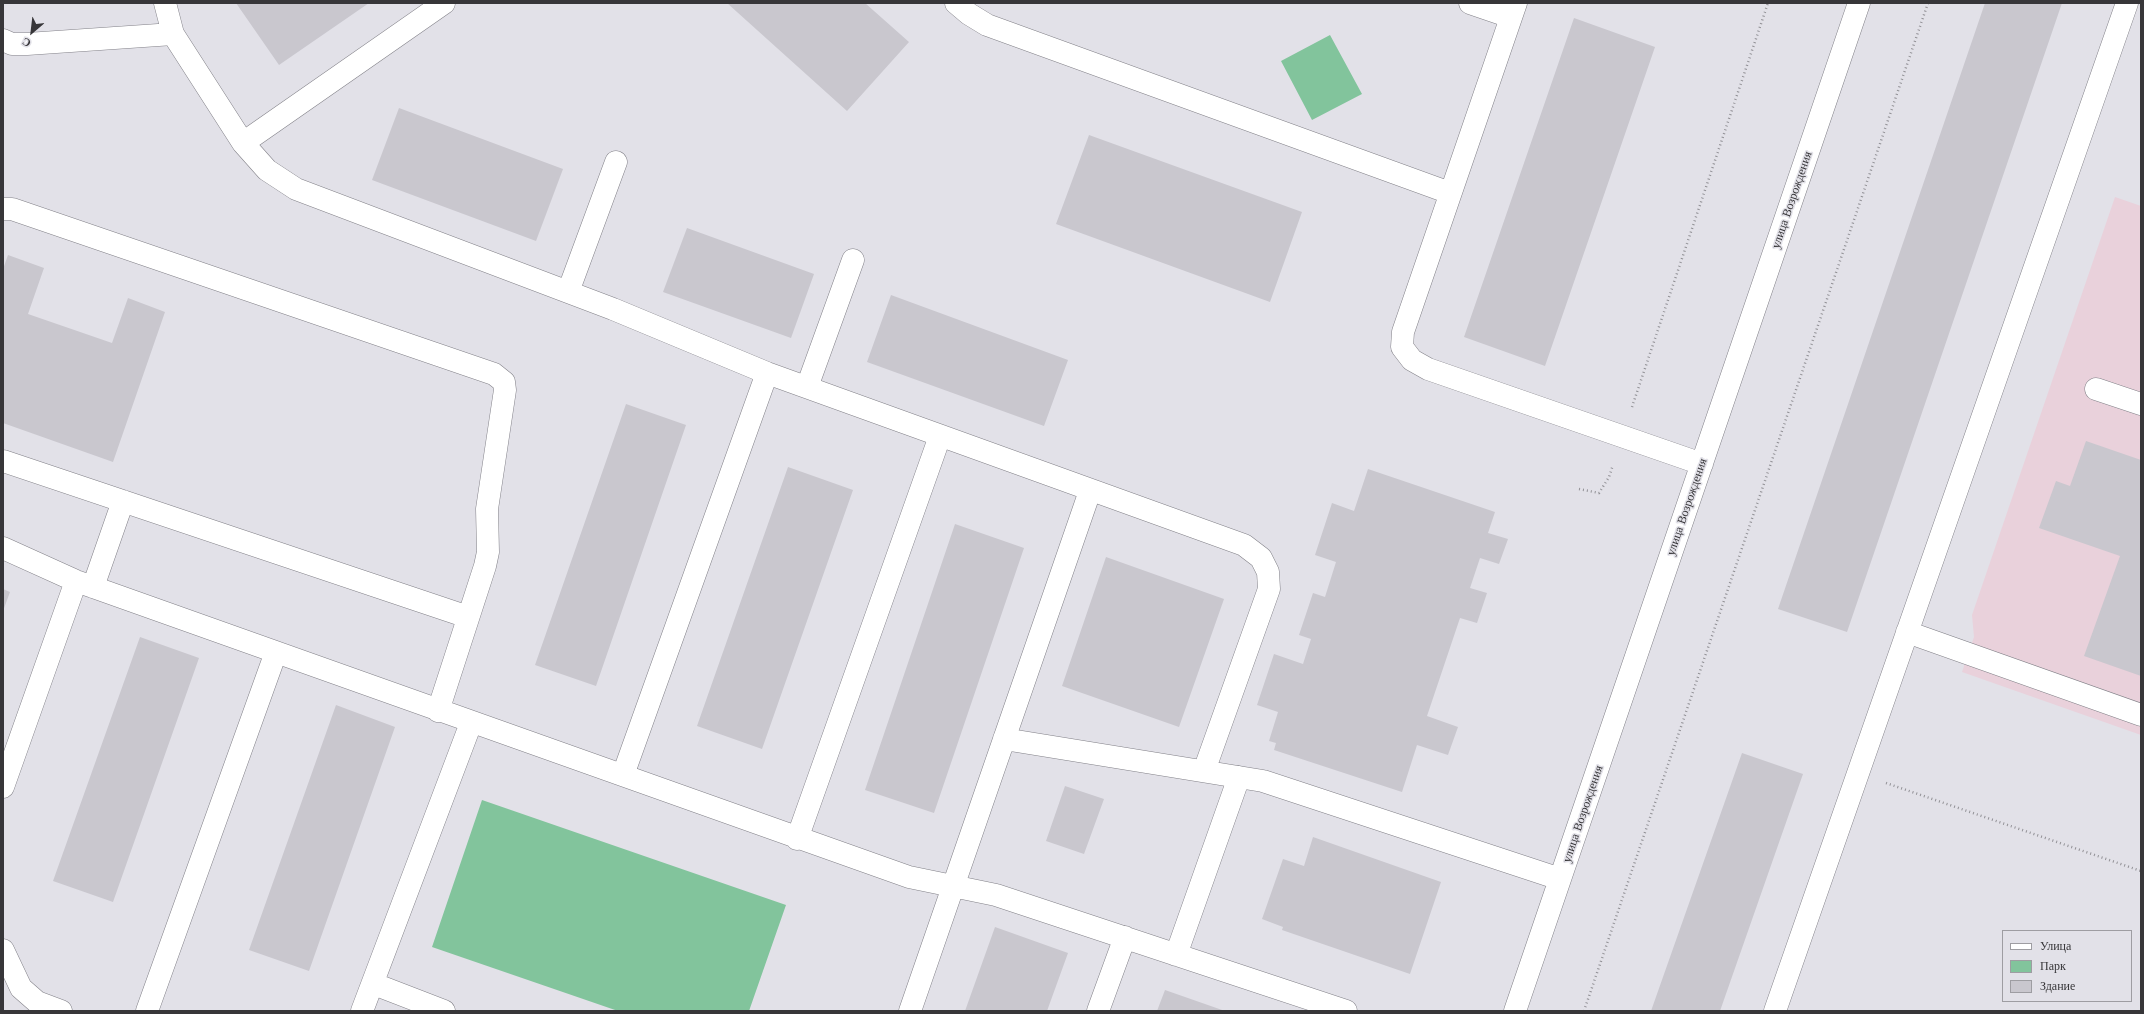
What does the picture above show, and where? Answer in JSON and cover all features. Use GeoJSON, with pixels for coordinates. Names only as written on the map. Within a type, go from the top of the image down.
{"type":"FeatureCollection","features":[{"type":"Feature","properties":{"kind":"street"},"geometry":{"type":"LineString","coordinates":[[165,3],[173,34],[243,143],[267,170],[296,189],[568,292],[767,373],[1090,491],[1244,545],[1261,558],[1268,572],[1269,589],[1204,772]]}},
{"type":"Feature","properties":{"kind":"street"},"geometry":{"type":"LineString","coordinates":[[243,143],[444,3]]}},
{"type":"Feature","properties":{"kind":"street"},"geometry":{"type":"LineString","coordinates":[[956,3],[969,14],[987,25],[1450,193]]}},
{"type":"Feature","properties":{"kind":"street"},"geometry":{"type":"LineString","coordinates":[[1470,3],[1514,10],[1403,332],[1402,347],[1412,360],[1428,368],[1702,464]]}},
{"type":"Feature","properties":{"kind":"street","name":"улица Возрождения"},"geometry":{"type":"LineString","coordinates":[[1515,1011],[1859,3]]}},
{"type":"Feature","properties":{"kind":"street"},"geometry":{"type":"LineString","coordinates":[[1775,1011],[2127,3]]}},
{"type":"Feature","properties":{"kind":"street"},"geometry":{"type":"LineString","coordinates":[[3,40],[12,44],[27,44],[173,34]]}},
{"type":"Feature","properties":{"kind":"street"},"geometry":{"type":"LineString","coordinates":[[568,292],[616,162]]}},
{"type":"Feature","properties":{"kind":"street"},"geometry":{"type":"LineString","coordinates":[[3,209],[12,209],[494,374],[504,382],[505,390],[487,509],[488,552],[438,711]]}},
{"type":"Feature","properties":{"kind":"street"},"geometry":{"type":"LineString","coordinates":[[807,387],[853,260]]}},
{"type":"Feature","properties":{"kind":"street"},"geometry":{"type":"LineString","coordinates":[[623,775],[767,373]]}},
{"type":"Feature","properties":{"kind":"street"},"geometry":{"type":"LineString","coordinates":[[2096,389],[2141,404]]}},
{"type":"Feature","properties":{"kind":"street"},"geometry":{"type":"LineString","coordinates":[[798,839],[940,436]]}},
{"type":"Feature","properties":{"kind":"street"},"geometry":{"type":"LineString","coordinates":[[3,461],[468,617]]}},
{"type":"Feature","properties":{"kind":"street"},"geometry":{"type":"LineString","coordinates":[[910,1011],[1090,491]]}},
{"type":"Feature","properties":{"kind":"street"},"geometry":{"type":"LineString","coordinates":[[3,787],[85,584],[122,501]]}},
{"type":"Feature","properties":{"kind":"street"},"geometry":{"type":"LineString","coordinates":[[3,548],[85,584],[471,723],[623,775],[798,839],[909,877],[996,896],[1125,937],[1176,955],[1297,1003],[1346,1011]]}},
{"type":"Feature","properties":{"kind":"street"},"geometry":{"type":"LineString","coordinates":[[1907,632],[2141,715]]}},
{"type":"Feature","properties":{"kind":"street"},"geometry":{"type":"LineString","coordinates":[[147,1011],[276,652]]}},
{"type":"Feature","properties":{"kind":"street"},"geometry":{"type":"LineString","coordinates":[[362,1011],[374,984],[471,723]]}},
{"type":"Feature","properties":{"kind":"street"},"geometry":{"type":"LineString","coordinates":[[1004,739],[1263,781],[1560,879]]}},
{"type":"Feature","properties":{"kind":"street"},"geometry":{"type":"LineString","coordinates":[[1176,955],[1238,777]]}},
{"type":"Feature","properties":{"kind":"street"},"geometry":{"type":"LineString","coordinates":[[1098,1011],[1125,937]]}},
{"type":"Feature","properties":{"kind":"street"},"geometry":{"type":"LineString","coordinates":[[3,950],[21,988],[37,1002],[61,1011]]}},
{"type":"Feature","properties":{"kind":"street"},"geometry":{"type":"LineString","coordinates":[[374,984],[444,1011]]}},
{"type":"Feature","properties":{"kind":"path"},"geometry":{"type":"LineString","coordinates":[[1579,489],[1599,493],[1609,476],[1768,3]]}},
{"type":"Feature","properties":{"kind":"path"},"geometry":{"type":"LineString","coordinates":[[1584,1011],[1928,3]]}},
{"type":"Feature","properties":{"kind":"path"},"geometry":{"type":"LineString","coordinates":[[1858,773],[2141,871]]}},
{"type":"Feature","properties":{"kind":"shaded area"},"geometry":{"type":"Polygon","coordinates":[[[2115,197],[2141,206],[2141,735],[1962,672],[1974,637],[1972,615],[2115,197]]]}},
{"type":"Feature","properties":{"kind":"green space"},"geometry":{"type":"Polygon","coordinates":[[[1330,35],[1362,94],[1312,120],[1281,61],[1330,35]]]}},
{"type":"Feature","properties":{"kind":"green space"},"geometry":{"type":"Polygon","coordinates":[[[482,800],[786,905],[749,1011],[618,1011],[432,947],[482,800]]]}},
{"type":"Feature","properties":{"kind":"building"},"geometry":{"type":"Polygon","coordinates":[[[236,3],[369,3],[279,65],[236,3]]]}},
{"type":"Feature","properties":{"kind":"building"},"geometry":{"type":"Polygon","coordinates":[[[727,3],[865,3],[909,42],[847,111],[727,3]]]}},
{"type":"Feature","properties":{"kind":"building"},"geometry":{"type":"Polygon","coordinates":[[[1985,3],[2062,3],[1847,632],[1778,609],[1985,3]]]}},
{"type":"Feature","properties":{"kind":"building"},"geometry":{"type":"Polygon","coordinates":[[[1574,18],[1655,47],[1545,366],[1464,337],[1574,18]]]}},
{"type":"Feature","properties":{"kind":"building"},"geometry":{"type":"Polygon","coordinates":[[[399,108],[563,169],[536,241],[372,180],[399,108]]]}},
{"type":"Feature","properties":{"kind":"building"},"geometry":{"type":"Polygon","coordinates":[[[1089,135],[1302,212],[1270,302],[1056,224],[1089,135]]]}},
{"type":"Feature","properties":{"kind":"building"},"geometry":{"type":"Polygon","coordinates":[[[687,228],[814,274],[791,338],[663,292],[687,228]]]}},
{"type":"Feature","properties":{"kind":"building"},"geometry":{"type":"Polygon","coordinates":[[[8,255],[44,268],[28,314],[112,343],[128,298],[165,312],[113,462],[3,423],[3,269],[8,255]]]}},
{"type":"Feature","properties":{"kind":"building"},"geometry":{"type":"Polygon","coordinates":[[[891,295],[1068,360],[1044,426],[867,362],[891,295]]]}},
{"type":"Feature","properties":{"kind":"building"},"geometry":{"type":"Polygon","coordinates":[[[626,404],[686,425],[596,686],[535,665],[626,404]]]}},
{"type":"Feature","properties":{"kind":"building"},"geometry":{"type":"Polygon","coordinates":[[[2086,441],[2141,460],[2141,676],[2084,656],[2120,556],[2039,528],[2056,481],[2070,486],[2086,441]]]}},
{"type":"Feature","properties":{"kind":"building"},"geometry":{"type":"Polygon","coordinates":[[[788,467],[853,490],[762,749],[697,726],[788,467]]]}},
{"type":"Feature","properties":{"kind":"building"},"geometry":{"type":"Polygon","coordinates":[[[1368,469],[1495,512],[1488,533],[1508,539],[1499,564],[1480,558],[1470,588],[1487,593],[1477,623],[1460,618],[1427,716],[1458,727],[1448,755],[1417,745],[1402,792],[1274,750],[1276,743],[1269,741],[1278,712],[1257,705],[1274,654],[1303,664],[1311,639],[1299,635],[1313,593],[1325,597],[1336,562],[1315,555],[1332,503],[1354,511],[1368,469]]]}},
{"type":"Feature","properties":{"kind":"building"},"geometry":{"type":"Polygon","coordinates":[[[955,524],[1024,548],[934,813],[865,790],[955,524]]]}},
{"type":"Feature","properties":{"kind":"building"},"geometry":{"type":"Polygon","coordinates":[[[1106,557],[1224,599],[1179,727],[1062,686],[1106,557]]]}},
{"type":"Feature","properties":{"kind":"building"},"geometry":{"type":"Polygon","coordinates":[[[3,589],[10,592],[3,611],[3,589]]]}},
{"type":"Feature","properties":{"kind":"building"},"geometry":{"type":"Polygon","coordinates":[[[140,637],[199,658],[113,902],[53,881],[140,637]]]}},
{"type":"Feature","properties":{"kind":"building"},"geometry":{"type":"Polygon","coordinates":[[[336,705],[395,727],[309,971],[249,950],[336,705]]]}},
{"type":"Feature","properties":{"kind":"building"},"geometry":{"type":"Polygon","coordinates":[[[1742,753],[1803,774],[1720,1011],[1651,1011],[1742,753]]]}},
{"type":"Feature","properties":{"kind":"building"},"geometry":{"type":"Polygon","coordinates":[[[1065,786],[1104,799],[1084,854],[1046,841],[1065,786]]]}},
{"type":"Feature","properties":{"kind":"building"},"geometry":{"type":"Polygon","coordinates":[[[1313,837],[1441,882],[1410,974],[1282,930],[1283,927],[1262,919],[1283,859],[1304,866],[1313,837]]]}},
{"type":"Feature","properties":{"kind":"building"},"geometry":{"type":"Polygon","coordinates":[[[995,927],[1068,953],[1047,1011],[965,1011],[995,927]]]}},
{"type":"Feature","properties":{"kind":"building"},"geometry":{"type":"Polygon","coordinates":[[[1165,990],[1225,1011],[1157,1011],[1165,990]]]}}]}
